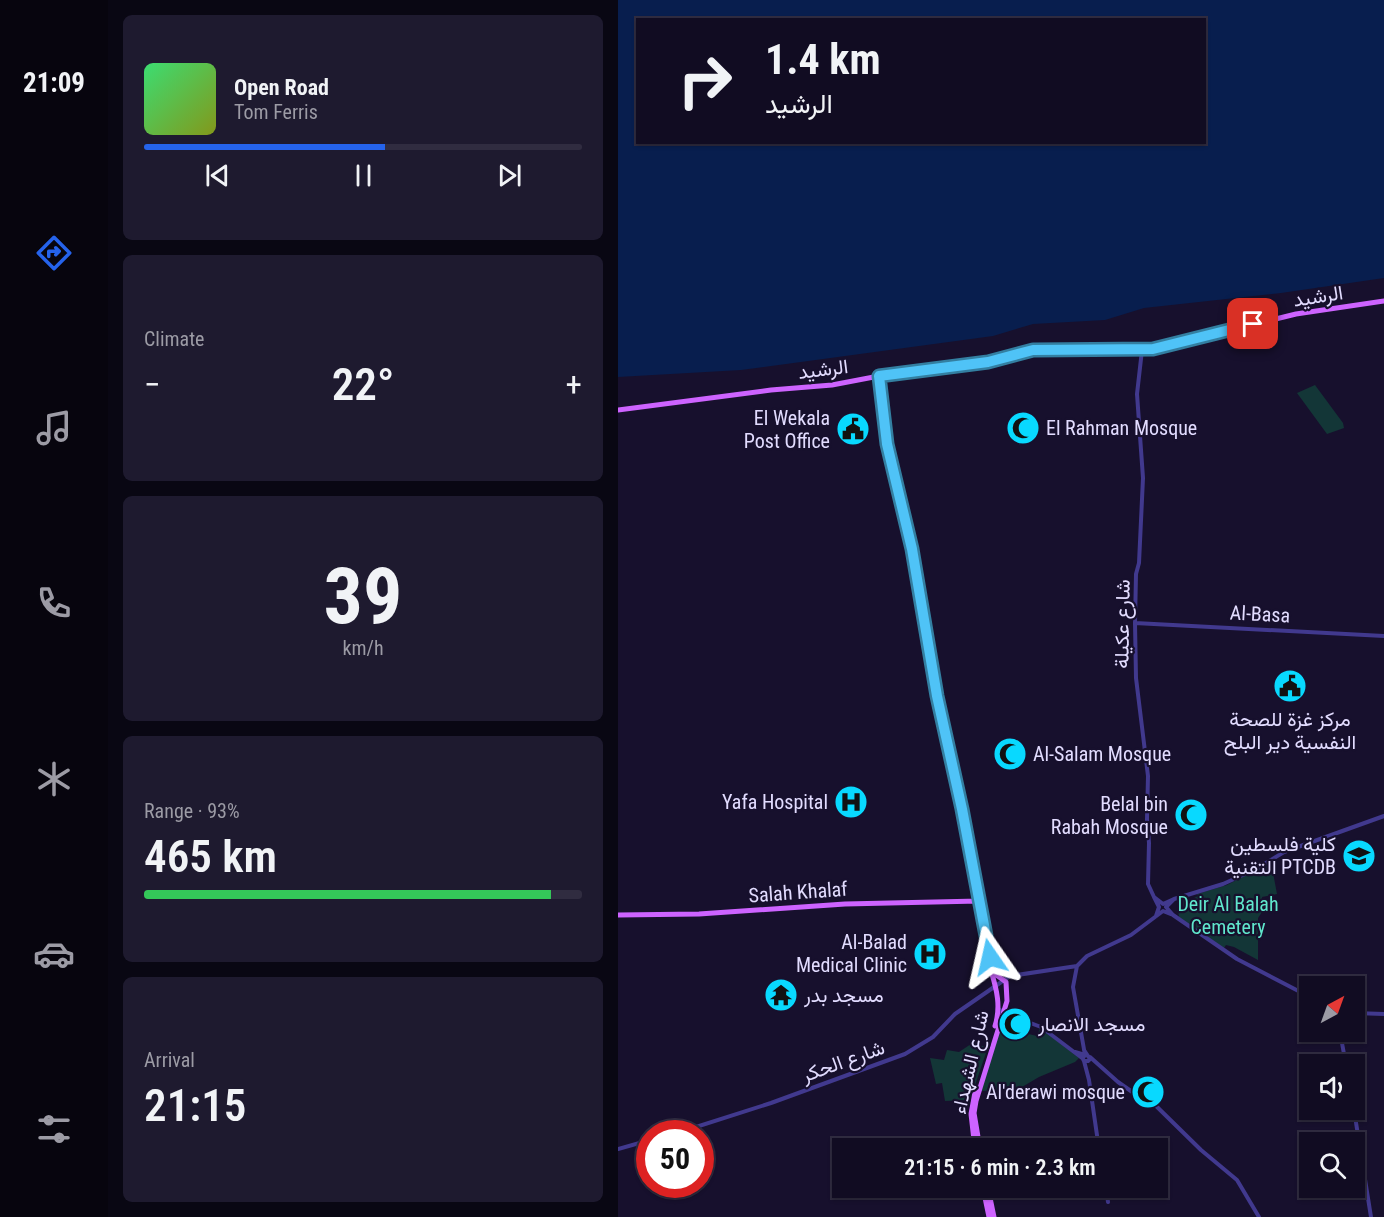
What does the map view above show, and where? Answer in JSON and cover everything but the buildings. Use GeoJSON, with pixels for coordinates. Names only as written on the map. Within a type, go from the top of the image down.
{"type":"FeatureCollection","features":[{"type":"Feature","properties":{"kind":"main road","name":"الرشيد"},"geometry":{"type":"LineString","coordinates":[[618,410],[762,391],[832,385],[879,376],[988,362],[1033,350],[1088,348],[1142,350],[1296,314],[1384,301]]}},
{"type":"Feature","properties":{"kind":"main road","name":"شارع الشهداء"},"geometry":{"type":"LineString","coordinates":[[879,376],[887,444],[918,578],[937,696],[962,809],[1001,1011],[972,1101],[973,1138]]}},
{"type":"Feature","properties":{"kind":"main road","name":"شارع الشهداء"},"geometry":{"type":"LineString","coordinates":[[978,899],[994,974],[1004,980],[1007,987],[976,1101],[974,1113],[978,1138]]}},
{"type":"Feature","properties":{"kind":"main road","name":"Salah Khalaf"},"geometry":{"type":"LineString","coordinates":[[618,914],[693,914],[845,904],[978,899]]}},
{"type":"Feature","properties":{"kind":"main road"},"geometry":{"type":"LineString","coordinates":[[985,1198],[989,1217]]}},
{"type":"Feature","properties":{"kind":"main road"},"geometry":{"type":"LineString","coordinates":[[990,1198],[994,1217]]}},
{"type":"Feature","properties":{"kind":"street","name":"شارع عكيلة"},"geometry":{"type":"LineString","coordinates":[[1142,350],[1137,394],[1143,478],[1135,622],[1137,678],[1148,776],[1148,884],[1154,897],[1163,907]]}},
{"type":"Feature","properties":{"kind":"street","name":"Al-Basa"},"geometry":{"type":"LineString","coordinates":[[1135,622],[1384,636]]}},
{"type":"Feature","properties":{"kind":"street"},"geometry":{"type":"LineString","coordinates":[[1097,1138],[1073,987],[1077,966],[1087,956],[1131,935],[1174,899],[1223,884],[1257,869],[1284,852],[1384,816]]}},
{"type":"Feature","properties":{"kind":"street"},"geometry":{"type":"LineString","coordinates":[[1163,907],[1237,959],[1299,991]]}},
{"type":"Feature","properties":{"kind":"street"},"geometry":{"type":"LineString","coordinates":[[1004,980],[1012,975],[1077,966]]}},
{"type":"Feature","properties":{"kind":"street"},"geometry":{"type":"LineString","coordinates":[[993,976],[992,985],[987,991],[998,996]]}},
{"type":"Feature","properties":{"kind":"street","name":"شارع الحكر"},"geometry":{"type":"LineString","coordinates":[[714,1121],[905,1054],[933,1037],[955,1014],[1004,980]]}},
{"type":"Feature","properties":{"kind":"street"},"geometry":{"type":"LineString","coordinates":[[1001,1011],[1041,1027],[1138,1095],[1152,1102],[1201,1150],[1237,1180],[1259,1217]]}},
{"type":"Feature","properties":{"kind":"street"},"geometry":{"type":"LineString","coordinates":[[1365,1013],[1384,1014]]}},
{"type":"Feature","properties":{"kind":"street"},"geometry":{"type":"LineString","coordinates":[[1356,1120],[1371,1217]]}},
{"type":"Feature","properties":{"kind":"street"},"geometry":{"type":"LineString","coordinates":[[618,1149],[636,1144]]}},
{"type":"Feature","properties":{"kind":"street"},"geometry":{"type":"LineString","coordinates":[[1107,1198],[1108,1202]]}},
{"type":"Feature","properties":{"kind":"green space"},"geometry":{"type":"Polygon","coordinates":[[[1315,385],[1343,423],[1344,428],[1327,434],[1297,393],[1315,385]]]}},
{"type":"Feature","properties":{"kind":"green space","name":"Deir Al Balah Cemetery"},"geometry":{"type":"Polygon","coordinates":[[[1271,862],[1277,894],[1262,897],[1264,909],[1258,918],[1258,960],[1234,947],[1226,945],[1224,948],[1179,917],[1177,900],[1188,897],[1190,900],[1198,896],[1197,894],[1227,885],[1271,862]]]}},
{"type":"Feature","properties":{"kind":"green space"},"geometry":{"type":"Polygon","coordinates":[[[1000,1027],[1037,1036],[1040,1028],[1079,1058],[1022,1087],[980,1091],[1000,1027]]]}},
{"type":"Feature","properties":{"kind":"green space"},"geometry":{"type":"Polygon","coordinates":[[[971,1044],[988,1047],[970,1100],[945,1101],[942,1083],[936,1084],[930,1058],[944,1060],[947,1050],[959,1052],[971,1044]]]}},
{"type":"Feature","properties":{"kind":"water"},"geometry":{"type":"Polygon","coordinates":[[[618,0],[1384,0],[1384,278],[1281,293],[1144,308],[1105,320],[1033,324],[993,336],[741,370],[618,377],[618,0]]]}},
{"type":"Feature","properties":{"kind":"place","name":"El Rahman Mosque"},"geometry":{"type":"Point","coordinates":[1023,428]}},
{"type":"Feature","properties":{"kind":"place","name":"El Wekala Post Office"},"geometry":{"type":"Point","coordinates":[853,429]}},
{"type":"Feature","properties":{"kind":"place","name":"مركز غزة للصحة النفسية دير البلح"},"geometry":{"type":"Point","coordinates":[1290,686]}},
{"type":"Feature","properties":{"kind":"place","name":"Al-Salam Mosque"},"geometry":{"type":"Point","coordinates":[1010,754]}},
{"type":"Feature","properties":{"kind":"place","name":"Yafa Hospital"},"geometry":{"type":"Point","coordinates":[851,802]}},
{"type":"Feature","properties":{"kind":"place","name":"Belal bin Rabah Mosque"},"geometry":{"type":"Point","coordinates":[1191,815]}},
{"type":"Feature","properties":{"kind":"place","name":"كلية فلسطين التقنية PTCDB"},"geometry":{"type":"Point","coordinates":[1359,856]}},
{"type":"Feature","properties":{"kind":"place","name":"Al-Balad Medical Clinic"},"geometry":{"type":"Point","coordinates":[930,954]}},
{"type":"Feature","properties":{"kind":"place","name":"مسجد بدر"},"geometry":{"type":"Point","coordinates":[781,995]}},
{"type":"Feature","properties":{"kind":"place","name":"مسجد الانصار"},"geometry":{"type":"Point","coordinates":[1015,1024]}},
{"type":"Feature","properties":{"kind":"place","name":"Al'derawi mosque"},"geometry":{"type":"Point","coordinates":[1148,1092]}},
{"type":"Feature","properties":{"kind":"route"},"geometry":{"type":"LineString","coordinates":[[990,957],[962,809],[937,696],[921,608],[918,578],[890,448],[887,444],[879,376],[988,362],[1033,350],[1153,349],[1253,324]]}}]}
